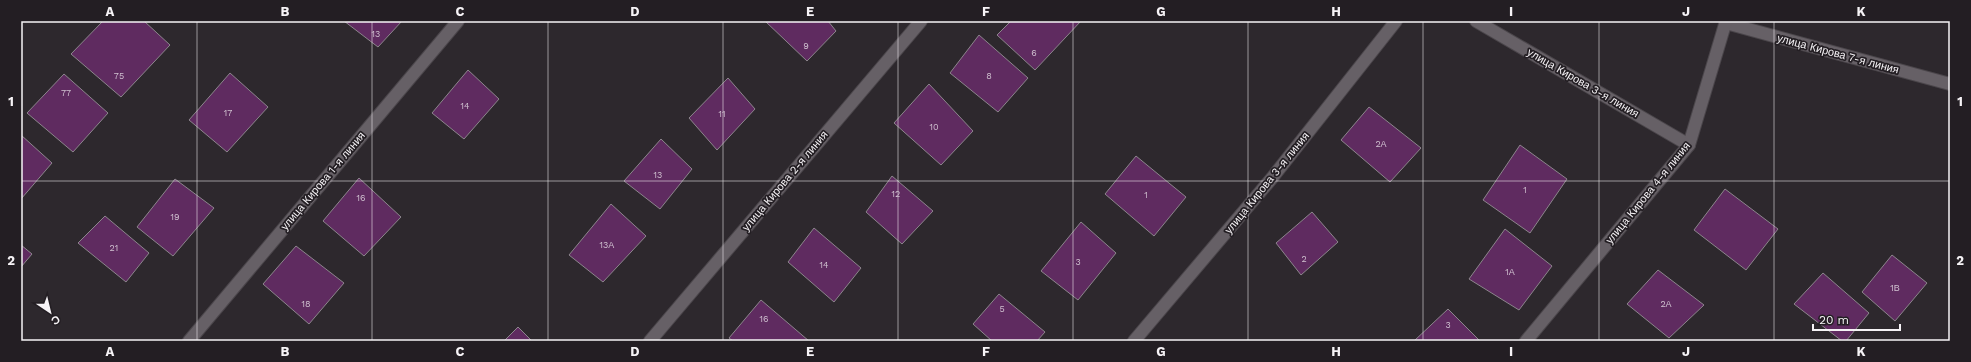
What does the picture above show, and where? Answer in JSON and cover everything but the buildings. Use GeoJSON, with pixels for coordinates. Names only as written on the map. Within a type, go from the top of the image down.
{"type":"FeatureCollection","features":[{"type":"Feature","properties":{"kind":"street","name":"улица Кирова 1-я линия"},"geometry":{"type":"LineString","coordinates":[[189,341],[458,21]]}},
{"type":"Feature","properties":{"kind":"street","name":"улица Кирова 2-я линия"},"geometry":{"type":"LineString","coordinates":[[650,341],[921,21]]}},
{"type":"Feature","properties":{"kind":"street","name":"улица Кирова 3-я линия"},"geometry":{"type":"LineString","coordinates":[[1134,341],[1272,178],[1396,21]]}},
{"type":"Feature","properties":{"kind":"street","name":"улица Кирова 3-я линия"},"geometry":{"type":"LineString","coordinates":[[1476,21],[1689,145]]}},
{"type":"Feature","properties":{"kind":"street","name":"улица Кирова 4-я линия"},"geometry":{"type":"LineString","coordinates":[[1526,341],[1689,145],[1726,22]]}},
{"type":"Feature","properties":{"kind":"street","name":"улица Кирова 7-я линия"},"geometry":{"type":"LineString","coordinates":[[1726,22],[1950,84]]}}]}
